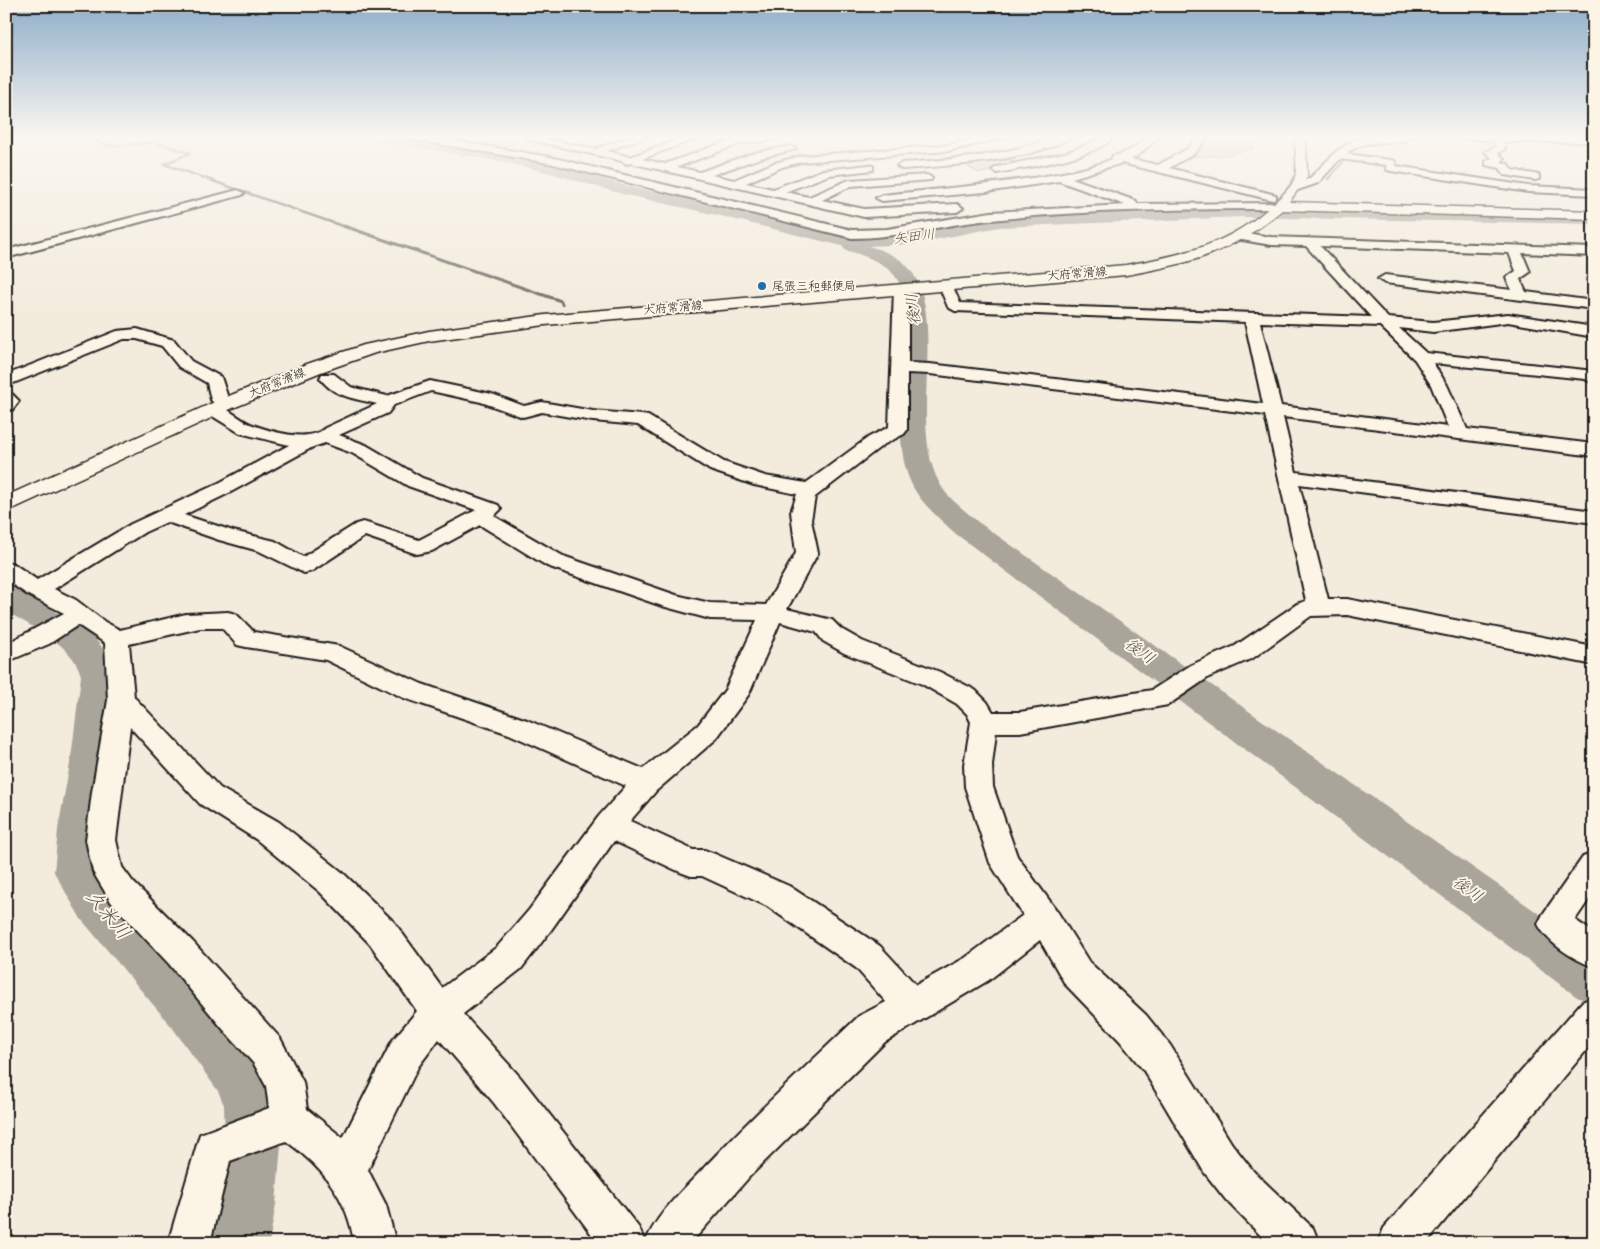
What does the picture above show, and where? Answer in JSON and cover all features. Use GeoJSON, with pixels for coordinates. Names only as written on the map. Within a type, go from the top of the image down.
{"type":"FeatureCollection","features":[{"type":"Feature","properties":{"kind":"main road","name":"大府常滑線"},"geometry":{"type":"LineString","coordinates":[[6,505],[221,407],[314,368],[370,349],[481,327],[626,312],[1126,270],[1182,260],[1212,250],[1240,236],[1277,207],[1289,193]]}},
{"type":"Feature","properties":{"kind":"main road"},"geometry":{"type":"LineString","coordinates":[[1277,207],[1594,214]]}},
{"type":"Feature","properties":{"kind":"street"},"geometry":{"type":"LineString","coordinates":[[6,254],[237,193]]}},
{"type":"Feature","properties":{"kind":"street"},"geometry":{"type":"LineString","coordinates":[[773,193],[851,211],[874,214],[1131,193]]}},
{"type":"Feature","properties":{"kind":"street"},"geometry":{"type":"LineString","coordinates":[[810,201],[827,193]]}},
{"type":"Feature","properties":{"kind":"street"},"geometry":{"type":"LineString","coordinates":[[818,227],[851,211],[865,201],[926,193]]}},
{"type":"Feature","properties":{"kind":"street"},"geometry":{"type":"LineString","coordinates":[[1250,193],[1277,207]]}},
{"type":"Feature","properties":{"kind":"street"},"geometry":{"type":"LineString","coordinates":[[682,194],[818,227],[865,234],[989,216],[1145,208],[1277,207]]}},
{"type":"Feature","properties":{"kind":"street"},"geometry":{"type":"LineString","coordinates":[[915,194],[950,223]]}},
{"type":"Feature","properties":{"kind":"street"},"geometry":{"type":"LineString","coordinates":[[1105,194],[1145,208]]}},
{"type":"Feature","properties":{"kind":"street"},"geometry":{"type":"LineString","coordinates":[[1240,236],[1271,241],[1310,243],[1594,252]]}},
{"type":"Feature","properties":{"kind":"street"},"geometry":{"type":"LineString","coordinates":[[1310,243],[1384,322],[1421,357],[1439,385],[1460,434]]}},
{"type":"Feature","properties":{"kind":"street"},"geometry":{"type":"LineString","coordinates":[[1514,249],[1523,272],[1513,278],[1521,296]]}},
{"type":"Feature","properties":{"kind":"street"},"geometry":{"type":"LineString","coordinates":[[1386,279],[1594,305]]}},
{"type":"Feature","properties":{"kind":"street"},"geometry":{"type":"LineString","coordinates":[[946,286],[955,307],[1384,322],[1433,327],[1508,318],[1594,332]]}},
{"type":"Feature","properties":{"kind":"street"},"geometry":{"type":"LineString","coordinates":[[347,1171],[405,1054],[438,1012],[509,958],[540,920],[608,825],[646,783],[707,732],[736,694],[774,613],[808,553],[800,518],[803,498],[810,490],[876,442],[898,430],[901,290]]}},
{"type":"Feature","properties":{"kind":"street"},"geometry":{"type":"LineString","coordinates":[[1252,318],[1315,598],[1321,607]]}},
{"type":"Feature","properties":{"kind":"street"},"geometry":{"type":"LineString","coordinates":[[6,381],[122,334],[137,334],[168,343],[186,364],[215,381],[221,407],[246,429],[306,443]]}},
{"type":"Feature","properties":{"kind":"street"},"geometry":{"type":"LineString","coordinates":[[1421,357],[1590,375],[1594,379]]}},
{"type":"Feature","properties":{"kind":"street"},"geometry":{"type":"LineString","coordinates":[[900,368],[930,369],[1594,450]]}},
{"type":"Feature","properties":{"kind":"street"},"geometry":{"type":"LineString","coordinates":[[328,378],[345,391],[388,401],[430,386],[486,398],[523,412],[542,407],[593,416],[642,420],[717,466],[761,481],[810,490]]}},
{"type":"Feature","properties":{"kind":"street"},"geometry":{"type":"LineString","coordinates":[[6,398],[10,401],[6,406]]}},
{"type":"Feature","properties":{"kind":"street"},"geometry":{"type":"LineString","coordinates":[[36,590],[108,545],[165,515],[236,482],[306,443],[326,437],[331,432],[382,409],[388,401]]}},
{"type":"Feature","properties":{"kind":"street"},"geometry":{"type":"LineString","coordinates":[[165,515],[218,533],[267,546],[304,566],[363,528],[417,547],[424,546],[480,517],[491,509],[415,482],[359,450],[326,437]]}},
{"type":"Feature","properties":{"kind":"street"},"geometry":{"type":"LineString","coordinates":[[1288,476],[1594,517]]}},
{"type":"Feature","properties":{"kind":"street"},"geometry":{"type":"LineString","coordinates":[[480,517],[555,561],[670,601],[710,611],[774,613],[824,626],[832,634],[853,647],[931,678],[966,697],[978,709],[984,722],[978,765],[980,787],[992,830],[1005,863],[1046,921],[1077,973],[1133,1028],[1158,1058],[1218,1158],[1240,1186],[1298,1243]]}},
{"type":"Feature","properties":{"kind":"street"},"geometry":{"type":"LineString","coordinates":[[6,569],[36,590],[68,605],[75,617],[117,639],[163,627],[208,620],[228,620],[246,639],[299,649],[330,652],[414,691],[501,720],[646,783]]}},
{"type":"Feature","properties":{"kind":"street"},"geometry":{"type":"LineString","coordinates":[[984,722],[1036,720],[1158,698],[1200,671],[1244,652],[1305,609],[1321,607],[1347,607],[1594,656]]}},
{"type":"Feature","properties":{"kind":"street"},"geometry":{"type":"LineString","coordinates":[[6,654],[40,638],[75,617]]}},
{"type":"Feature","properties":{"kind":"street"},"geometry":{"type":"LineString","coordinates":[[117,639],[121,700],[106,792],[102,833],[108,872],[122,892],[181,953],[234,1016],[267,1051],[284,1082],[290,1120],[312,1135],[347,1171],[373,1224],[375,1243]]}},
{"type":"Feature","properties":{"kind":"street"},"geometry":{"type":"LineString","coordinates":[[121,700],[210,796],[268,831],[331,882],[382,932],[438,1012],[507,1090],[624,1243]]}},
{"type":"Feature","properties":{"kind":"street"},"geometry":{"type":"LineString","coordinates":[[608,825],[691,863],[704,863],[778,896],[868,957],[911,1004]]}},
{"type":"Feature","properties":{"kind":"street"},"geometry":{"type":"LineString","coordinates":[[1594,866],[1554,924],[1594,952]]}},
{"type":"Feature","properties":{"kind":"street"},"geometry":{"type":"LineString","coordinates":[[666,1243],[680,1223],[737,1161],[872,1029],[911,1004],[976,969],[1032,927],[1046,921]]}},
{"type":"Feature","properties":{"kind":"street"},"geometry":{"type":"LineString","coordinates":[[1399,1243],[1594,1014]]}},
{"type":"Feature","properties":{"kind":"street"},"geometry":{"type":"LineString","coordinates":[[189,1243],[214,1148],[290,1120]]}},
{"type":"Feature","properties":{"kind":"waterway"},"geometry":{"type":"LineString","coordinates":[[248,193],[348,228]]}},
{"type":"Feature","properties":{"kind":"waterway","name":"矢田川"},"geometry":{"type":"LineString","coordinates":[[639,193],[718,210],[839,241],[912,239],[999,222],[1242,212],[1594,219]]}},
{"type":"Feature","properties":{"kind":"waterway"},"geometry":{"type":"LineString","coordinates":[[344,226],[561,301],[562,304]]}},
{"type":"Feature","properties":{"kind":"waterway","name":"後川"},"geometry":{"type":"LineString","coordinates":[[851,246],[877,255],[896,266],[903,273],[913,294],[916,309],[914,399],[916,448],[919,468],[925,483],[944,507],[967,528],[1594,981]]}},
{"type":"Feature","properties":{"kind":"waterway","name":"久米川"},"geometry":{"type":"LineString","coordinates":[[6,596],[77,640],[95,660],[99,676],[91,758],[79,829],[76,872],[97,905],[190,1010],[236,1073],[251,1102],[253,1145],[247,1204],[239,1243]]}},
{"type":"Feature","properties":{"kind":"place","name":"尾張三和郵便局"},"geometry":{"type":"Point","coordinates":[762,286]}}]}
